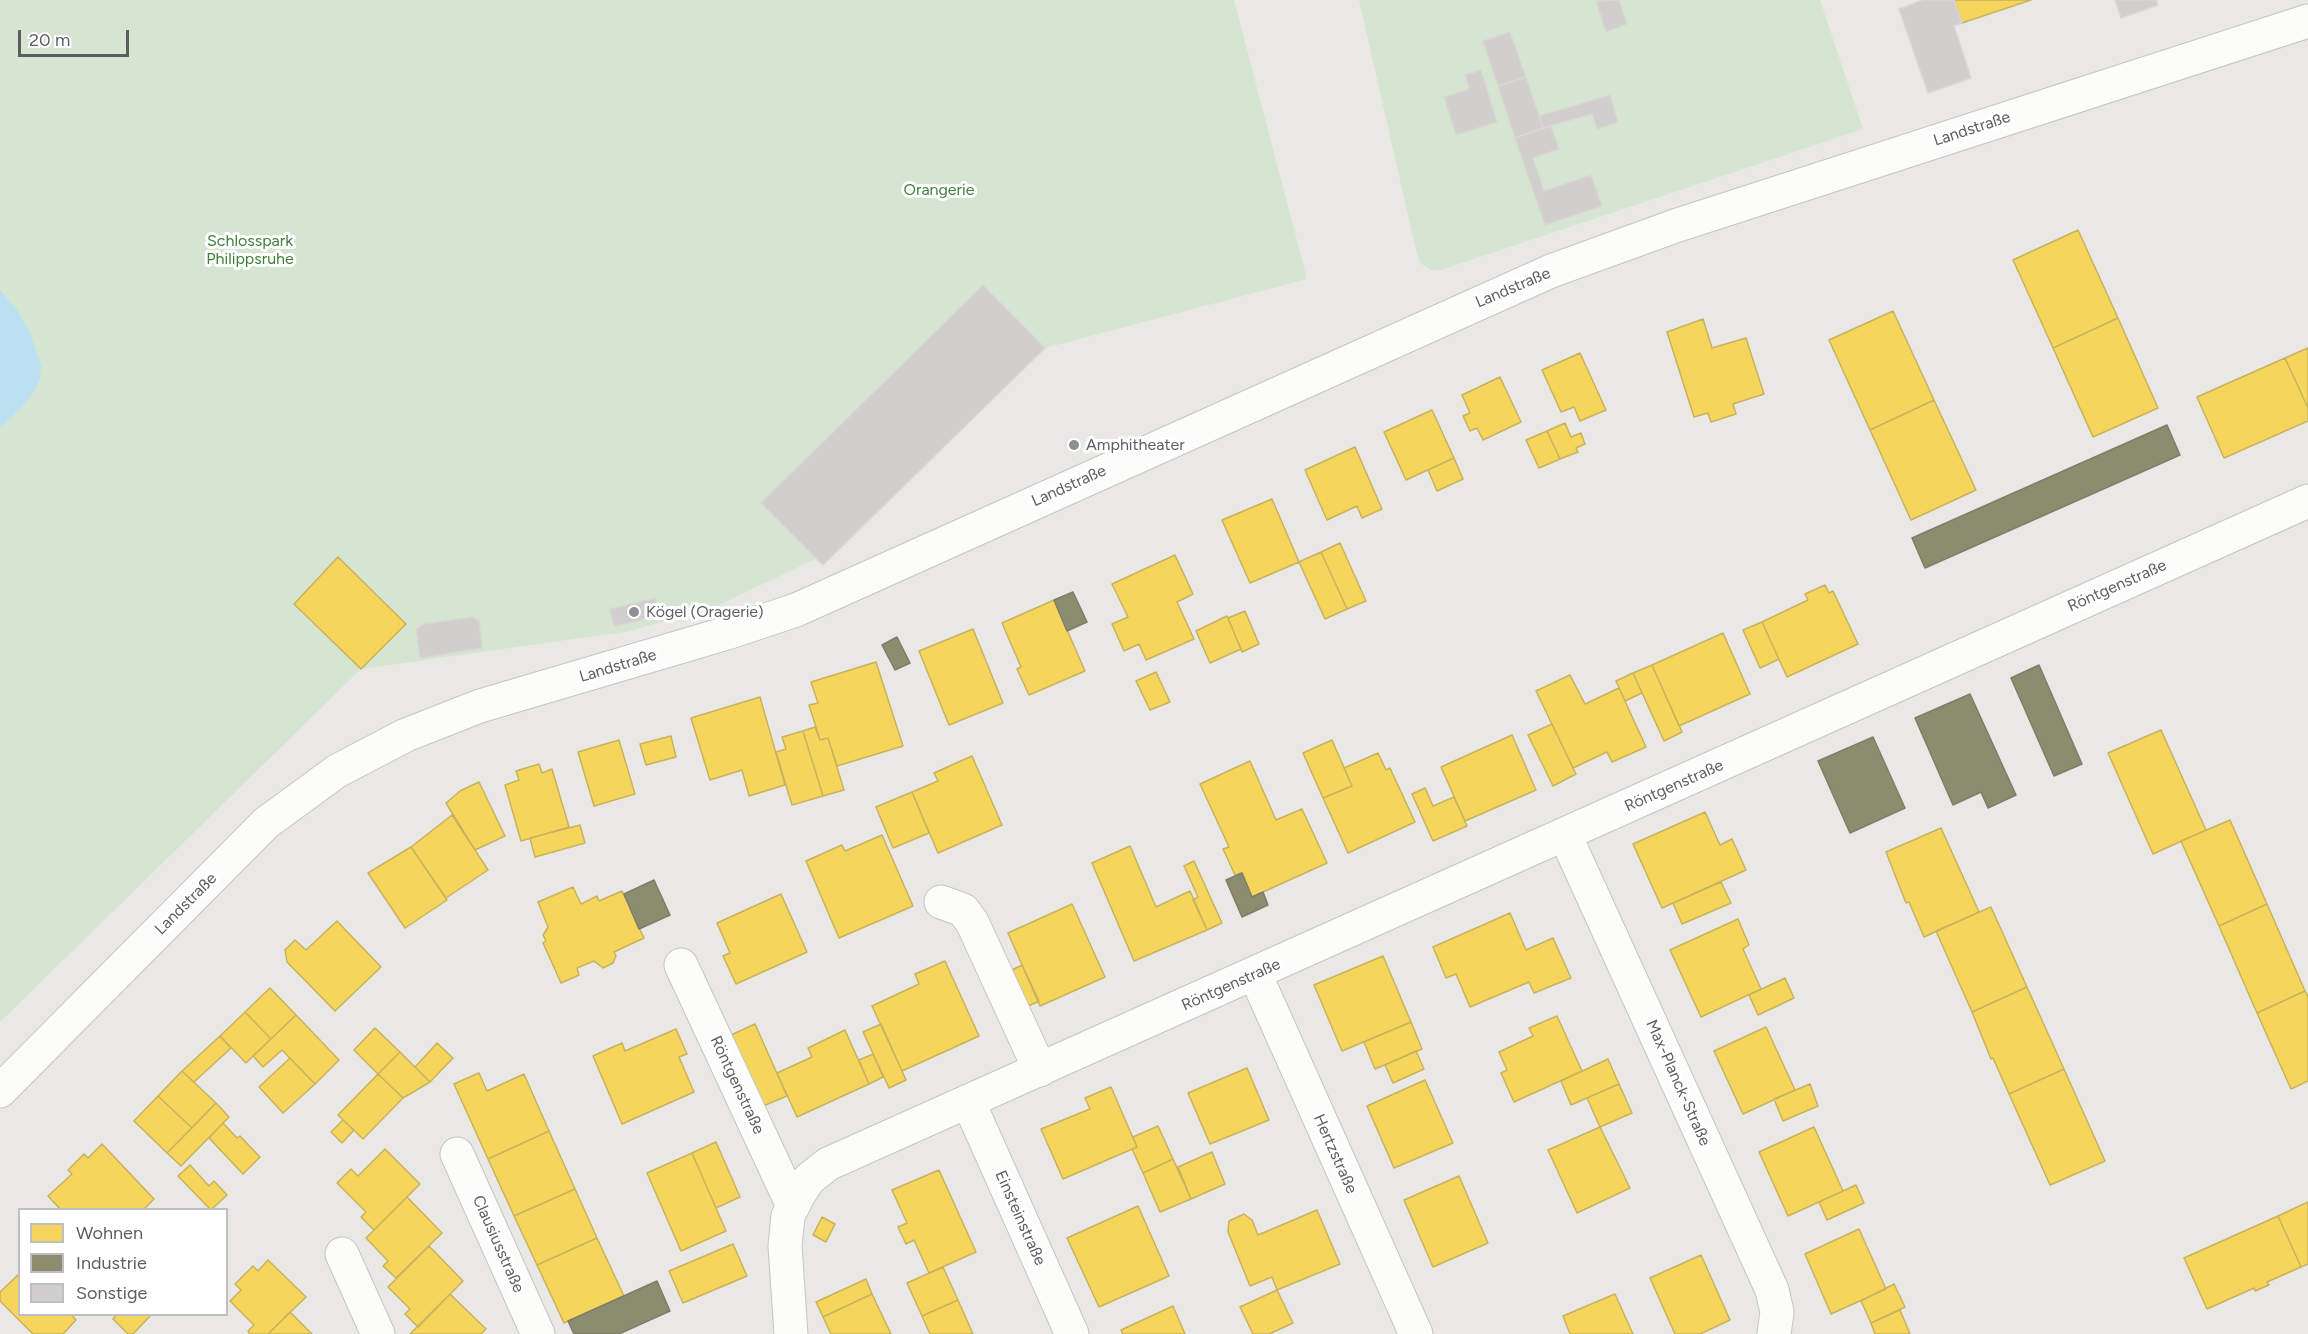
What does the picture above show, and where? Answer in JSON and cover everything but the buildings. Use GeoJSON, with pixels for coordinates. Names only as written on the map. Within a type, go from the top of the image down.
{"type":"FeatureCollection","features":[{"type":"Feature","properties":{"kind":"street","name":"Landstraße"},"geometry":{"type":"LineString","coordinates":[[0,1091],[266,823],[337,771],[405,735],[480,706],[727,633],[796,610],[1551,271],[1675,226],[2308,21]]}},
{"type":"Feature","properties":{"kind":"street","name":"Röntgenstraße"},"geometry":{"type":"LineString","coordinates":[[786,1332],[785,1246],[788,1216],[809,1179],[828,1164],[2308,501]]}},
{"type":"Feature","properties":{"kind":"street","name":"Max-Planck-Straße"},"geometry":{"type":"LineString","coordinates":[[1565,835],[1772,1290],[1777,1312],[1774,1334]]}},
{"type":"Feature","properties":{"kind":"street"},"geometry":{"type":"LineString","coordinates":[[941,902],[963,910],[972,922],[1040,1070]]}},
{"type":"Feature","properties":{"kind":"street","name":"Röntgenstraße"},"geometry":{"type":"LineString","coordinates":[[681,965],[793,1206]]}},
{"type":"Feature","properties":{"kind":"street","name":"Hertzstraße"},"geometry":{"type":"LineString","coordinates":[[1255,974],[1416,1334]]}},
{"type":"Feature","properties":{"kind":"street","name":"Einsteinstraße"},"geometry":{"type":"LineString","coordinates":[[968,1101],[1072,1334]]}},
{"type":"Feature","properties":{"kind":"street","name":"Clausiusstraße"},"geometry":{"type":"LineString","coordinates":[[457,1154],[538,1334]]}},
{"type":"Feature","properties":{"kind":"street"},"geometry":{"type":"LineString","coordinates":[[342,1254],[378,1334]]}},
{"type":"Feature","properties":{"kind":"green space"},"geometry":{"type":"Polygon","coordinates":[[[0,0],[1234,0],[1307,279],[1045,348],[823,565],[815,559],[715,607],[630,631],[361,669],[0,1022],[0,0]]]}},
{"type":"Feature","properties":{"kind":"green space"},"geometry":{"type":"Polygon","coordinates":[[[1359,0],[1820,0],[1863,129],[1441,270],[1431,270],[1420,263],[1416,250],[1359,0]]]}},
{"type":"Feature","properties":{"kind":"water"},"geometry":{"type":"Polygon","coordinates":[[[0,290],[17,310],[30,333],[41,366],[40,379],[33,393],[0,428],[0,290]]]}},
{"type":"Feature","properties":{"kind":"place","name":"Amphitheater"},"geometry":{"type":"Point","coordinates":[1074,445]}},
{"type":"Feature","properties":{"kind":"place","name":"Kögel (Oragerie)"},"geometry":{"type":"Point","coordinates":[634,612]}},
{"type":"Feature","properties":{"kind":"park label","name":"Orangerie"},"geometry":{"type":"Point","coordinates":[939,190]}},
{"type":"Feature","properties":{"kind":"park label","name":"Schlosspark Philippsruhe"},"geometry":{"type":"Point","coordinates":[250,250]}}]}
